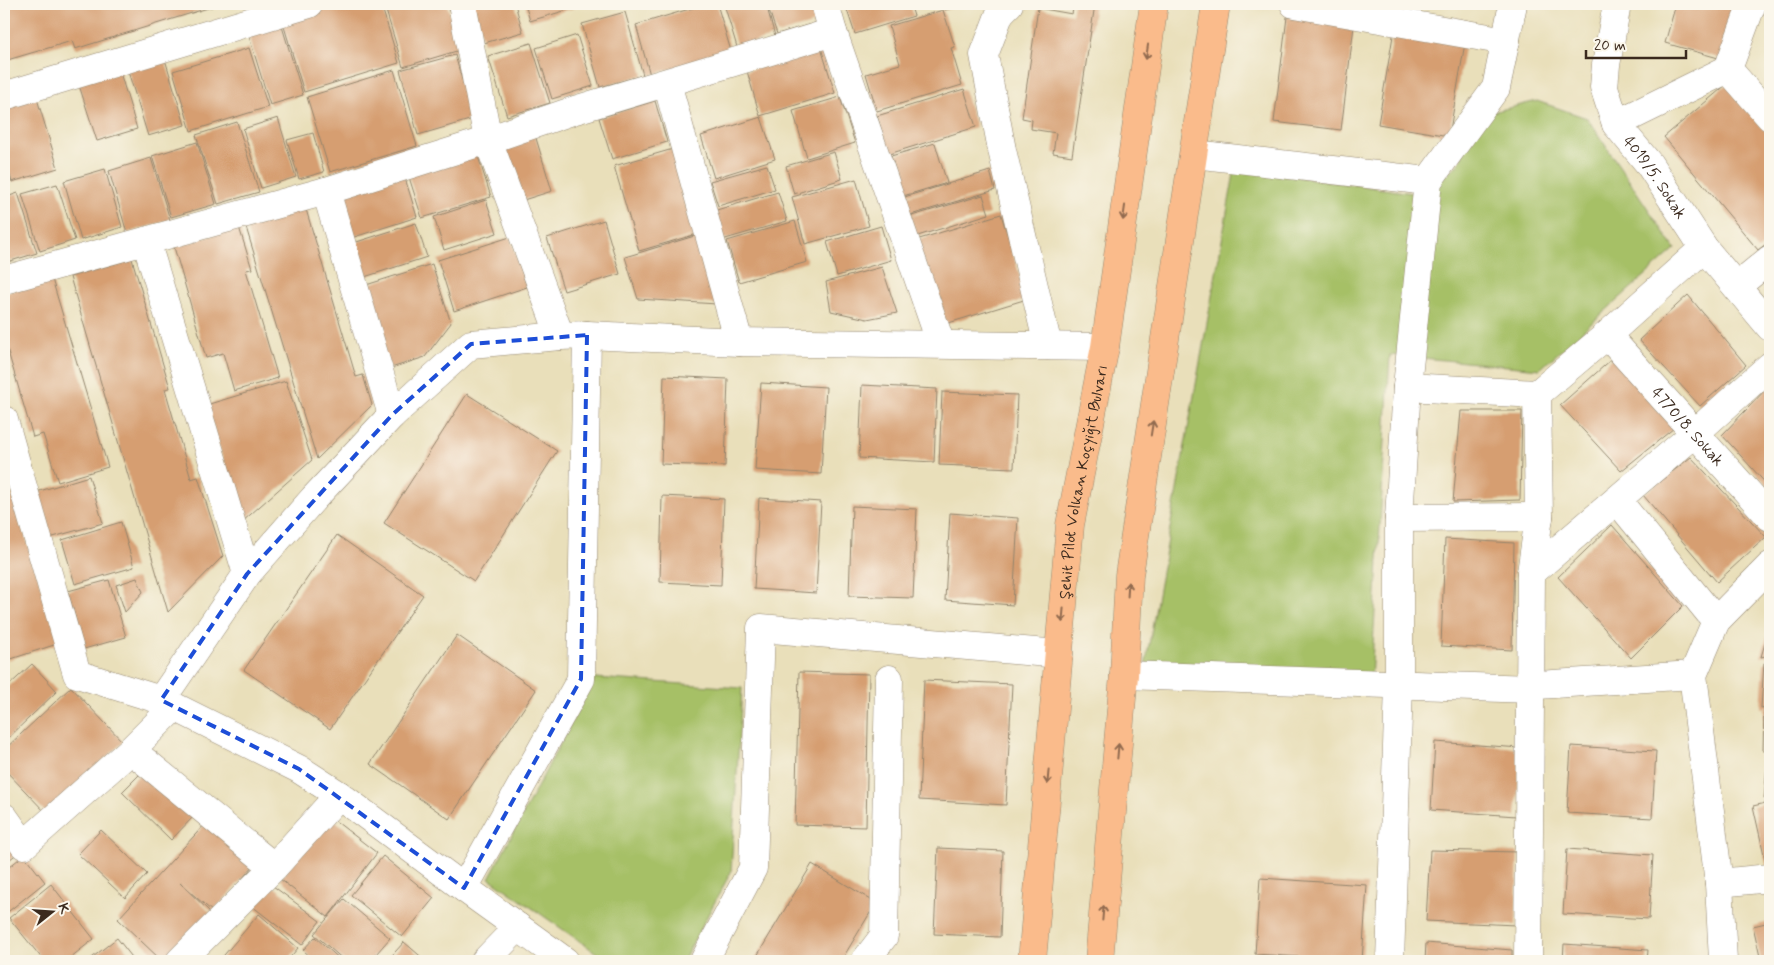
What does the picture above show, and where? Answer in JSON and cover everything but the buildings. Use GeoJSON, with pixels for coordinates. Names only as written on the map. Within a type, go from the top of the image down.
{"type":"FeatureCollection","features":[{"type":"Feature","properties":{"kind":"main road","name":"Şehit Pilot Volkan Koçyiğit Bulvarı"},"geometry":{"type":"LineString","coordinates":[[1032,961],[1070,525],[1105,347],[1154,4]]}},
{"type":"Feature","properties":{"kind":"main road"},"geometry":{"type":"LineString","coordinates":[[1099,961],[1124,675],[1129,575],[1216,4]]}},
{"type":"Feature","properties":{"kind":"street"},"geometry":{"type":"LineString","coordinates":[[4,96],[309,4]]}},
{"type":"Feature","properties":{"kind":"street"},"geometry":{"type":"LineString","coordinates":[[462,4],[488,140],[560,336]]}},
{"type":"Feature","properties":{"kind":"street"},"geometry":{"type":"LineString","coordinates":[[825,4],[941,344]]}},
{"type":"Feature","properties":{"kind":"street"},"geometry":{"type":"LineString","coordinates":[[1009,4],[1000,13],[984,55],[1002,150],[1048,346]]}},
{"type":"Feature","properties":{"kind":"street"},"geometry":{"type":"LineString","coordinates":[[1294,4],[1506,42]]}},
{"type":"Feature","properties":{"kind":"street"},"geometry":{"type":"LineString","coordinates":[[1390,961],[1398,685],[1399,518],[1407,387],[1428,181],[1496,88],[1513,4]]}},
{"type":"Feature","properties":{"kind":"street","name":"4019/5. Sokak"},"geometry":{"type":"LineString","coordinates":[[1617,4],[1604,87],[1616,124],[1649,164],[1704,248],[1770,327]]}},
{"type":"Feature","properties":{"kind":"street"},"geometry":{"type":"LineString","coordinates":[[1616,124],[1728,69],[1752,4]]}},
{"type":"Feature","properties":{"kind":"street"},"geometry":{"type":"LineString","coordinates":[[4,280],[326,190],[488,140],[575,110],[833,32]]}},
{"type":"Feature","properties":{"kind":"street"},"geometry":{"type":"LineString","coordinates":[[1728,69],[1770,117]]}},
{"type":"Feature","properties":{"kind":"street"},"geometry":{"type":"LineString","coordinates":[[667,83],[739,342]]}},
{"type":"Feature","properties":{"kind":"street"},"geometry":{"type":"LineString","coordinates":[[1194,154],[1428,181]]}},
{"type":"Feature","properties":{"kind":"street"},"geometry":{"type":"LineString","coordinates":[[326,190],[392,416]]}},
{"type":"Feature","properties":{"kind":"street"},"geometry":{"type":"LineString","coordinates":[[146,241],[247,574]]}},
{"type":"Feature","properties":{"kind":"street"},"geometry":{"type":"LineString","coordinates":[[1407,387],[1537,394],[1704,248]]}},
{"type":"Feature","properties":{"kind":"street"},"geometry":{"type":"LineString","coordinates":[[1737,286],[1770,259]]}},
{"type":"Feature","properties":{"kind":"street"},"geometry":{"type":"LineString","coordinates":[[4,817],[24,845],[131,750],[167,703],[247,574],[314,498],[392,416],[471,344],[587,335],[739,342],[1105,347]]}},
{"type":"Feature","properties":{"kind":"street"},"geometry":{"type":"LineString","coordinates":[[464,888],[581,679],[587,335]]}},
{"type":"Feature","properties":{"kind":"street","name":"4770/8. Sokak"},"geometry":{"type":"LineString","coordinates":[[1606,335],[1770,517]]}},
{"type":"Feature","properties":{"kind":"street"},"geometry":{"type":"LineString","coordinates":[[1531,572],[1618,500],[1770,366]]}},
{"type":"Feature","properties":{"kind":"street"},"geometry":{"type":"LineString","coordinates":[[1528,961],[1531,572],[1539,517],[1537,394]]}},
{"type":"Feature","properties":{"kind":"street"},"geometry":{"type":"LineString","coordinates":[[4,420],[10,469],[77,674],[167,703],[299,769],[339,795],[565,961]]}},
{"type":"Feature","properties":{"kind":"street"},"geometry":{"type":"LineString","coordinates":[[1618,500],[1716,621]]}},
{"type":"Feature","properties":{"kind":"street"},"geometry":{"type":"LineString","coordinates":[[1399,518],[1539,517]]}},
{"type":"Feature","properties":{"kind":"street"},"geometry":{"type":"LineString","coordinates":[[1723,961],[1719,883],[1693,675],[1716,621],[1770,566]]}},
{"type":"Feature","properties":{"kind":"street"},"geometry":{"type":"LineString","coordinates":[[704,961],[753,868],[761,628],[1059,654]]}},
{"type":"Feature","properties":{"kind":"street"},"geometry":{"type":"LineString","coordinates":[[1124,675],[1531,689],[1538,685],[1693,675]]}},
{"type":"Feature","properties":{"kind":"street"},"geometry":{"type":"LineString","coordinates":[[865,961],[884,936],[889,679]]}},
{"type":"Feature","properties":{"kind":"street"},"geometry":{"type":"LineString","coordinates":[[131,750],[274,867]]}},
{"type":"Feature","properties":{"kind":"street"},"geometry":{"type":"LineString","coordinates":[[180,961],[274,867],[339,795]]}},
{"type":"Feature","properties":{"kind":"street"},"geometry":{"type":"LineString","coordinates":[[1719,883],[1770,878]]}},
{"type":"Feature","properties":{"kind":"street"},"geometry":{"type":"LineString","coordinates":[[485,961],[518,926]]}},
{"type":"Feature","properties":{"kind":"highlighted area"},"geometry":{"type":"Polygon","coordinates":[[[587,335],[581,679],[464,888],[299,769],[161,700],[247,574],[392,415],[471,344],[587,335]]]}},
{"type":"Feature","properties":{"kind":"green space"},"geometry":{"type":"Polygon","coordinates":[[[1537,101],[1587,118],[1675,249],[1540,369],[1390,355],[1371,680],[1145,667],[1235,168],[1419,194],[1459,164],[1476,116],[1537,101]]]}},
{"type":"Feature","properties":{"kind":"green space"},"geometry":{"type":"Polygon","coordinates":[[[595,678],[742,688],[731,872],[683,961],[608,961],[489,878],[595,678]]]}}]}
